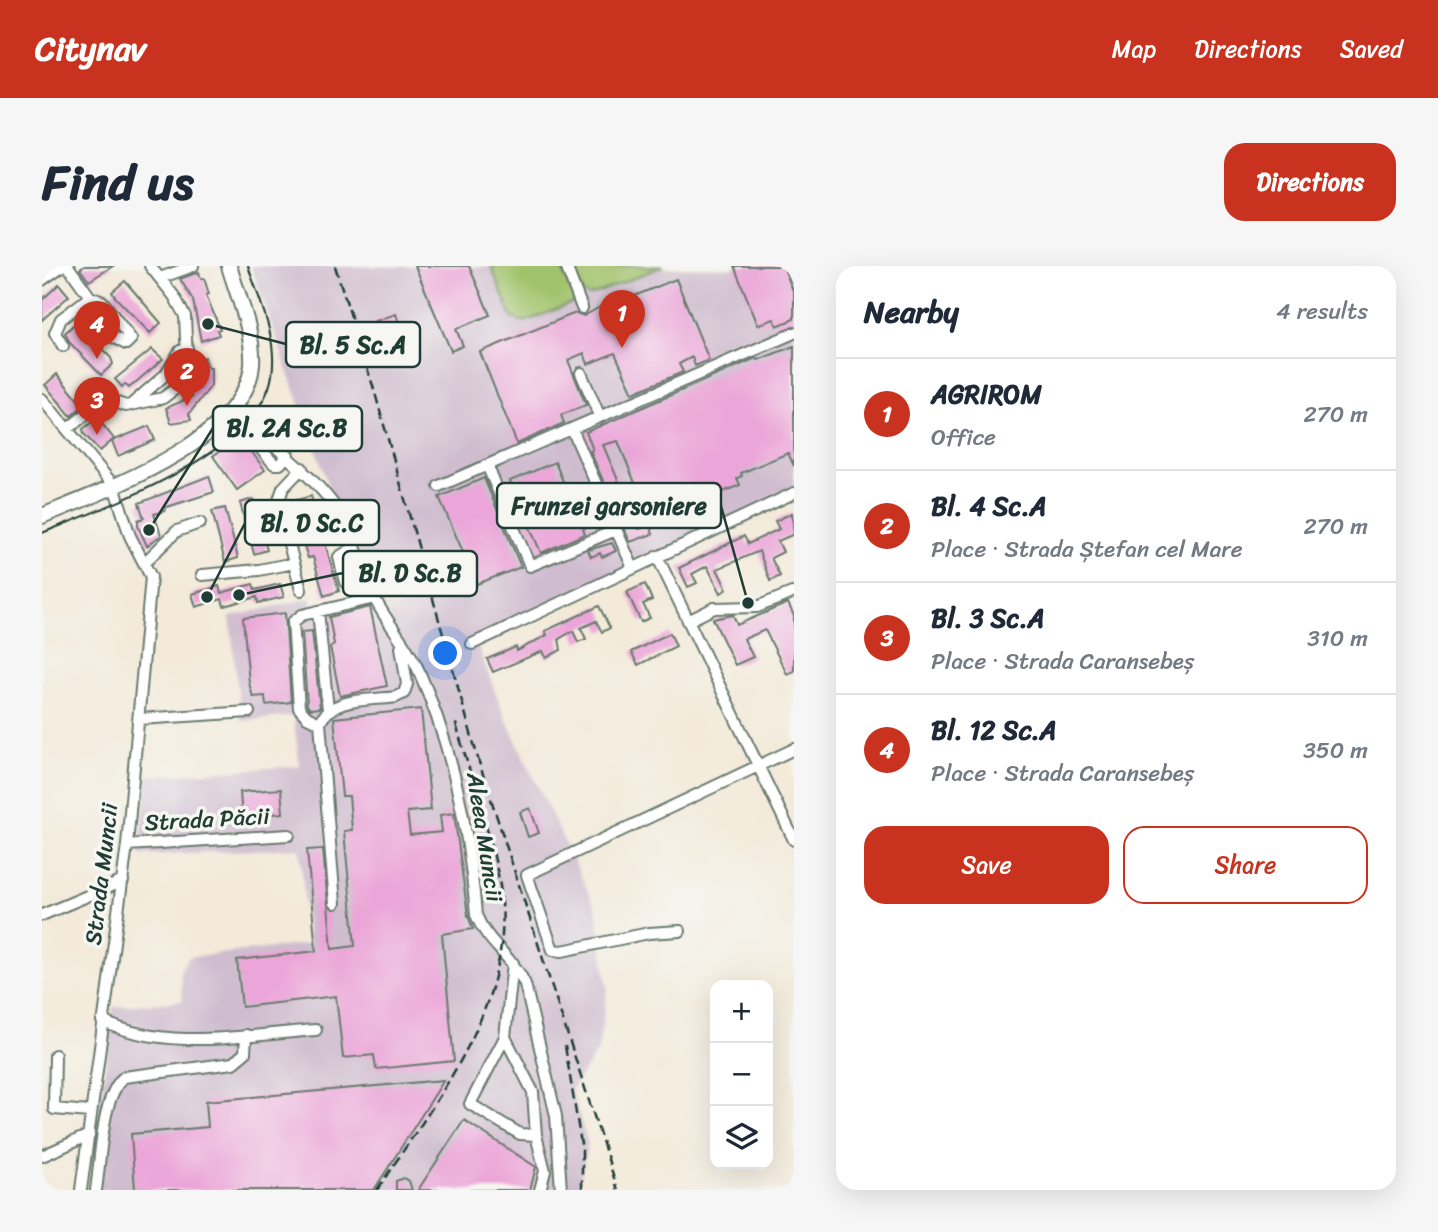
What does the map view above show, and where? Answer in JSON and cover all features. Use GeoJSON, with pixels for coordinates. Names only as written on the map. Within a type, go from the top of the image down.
{"type":"FeatureCollection","features":[{"type":"Feature","properties":{"kind":"main road"},"geometry":{"type":"LineString","coordinates":[[42,516],[157,466],[188,446],[238,405],[248,384],[252,356],[229,266]]}},
{"type":"Feature","properties":{"kind":"street"},"geometry":{"type":"LineString","coordinates":[[42,280],[62,266]]}},
{"type":"Feature","properties":{"kind":"street"},"geometry":{"type":"LineString","coordinates":[[63,346],[55,333],[58,323],[90,297],[68,266]]}},
{"type":"Feature","properties":{"kind":"street"},"geometry":{"type":"LineString","coordinates":[[69,428],[102,401],[131,405],[163,398],[177,390],[186,374],[185,316],[150,266]]}},
{"type":"Feature","properties":{"kind":"street"},"geometry":{"type":"LineString","coordinates":[[160,278],[193,266]]}},
{"type":"Feature","properties":{"kind":"street"},"geometry":{"type":"LineString","coordinates":[[566,266],[582,308]]}},
{"type":"Feature","properties":{"kind":"street"},"geometry":{"type":"LineString","coordinates":[[439,486],[794,333]]}},
{"type":"Feature","properties":{"kind":"street"},"geometry":{"type":"LineString","coordinates":[[131,405],[166,374],[180,351],[187,348]]}},
{"type":"Feature","properties":{"kind":"street"},"geometry":{"type":"LineString","coordinates":[[581,373],[600,417]]}},
{"type":"Feature","properties":{"kind":"street","name":"Strada Muncii"},"geometry":{"type":"LineString","coordinates":[[42,399],[69,428],[114,486],[133,542],[145,562],[152,588],[123,881],[81,1190]]}},
{"type":"Feature","properties":{"kind":"street","name":"Aleea Muncii"},"geometry":{"type":"LineString","coordinates":[[238,405],[248,420],[302,468],[344,520],[375,598],[416,665],[435,709],[459,786],[476,915],[482,931],[513,963],[525,984],[556,1116],[561,1190]]}},
{"type":"Feature","properties":{"kind":"street"},"geometry":{"type":"LineString","coordinates":[[572,429],[633,568]]}},
{"type":"Feature","properties":{"kind":"street"},"geometry":{"type":"LineString","coordinates":[[252,439],[274,464],[280,464],[288,455]]}},
{"type":"Feature","properties":{"kind":"street"},"geometry":{"type":"LineString","coordinates":[[487,465],[530,566],[616,530]]}},
{"type":"Feature","properties":{"kind":"street"},"geometry":{"type":"LineString","coordinates":[[302,468],[283,488],[278,503],[302,590]]}},
{"type":"Feature","properties":{"kind":"street"},"geometry":{"type":"LineString","coordinates":[[472,645],[794,493]]}},
{"type":"Feature","properties":{"kind":"street"},"geometry":{"type":"LineString","coordinates":[[145,562],[177,531],[200,523]]}},
{"type":"Feature","properties":{"kind":"street"},"geometry":{"type":"LineString","coordinates":[[345,582],[339,557],[355,547]]}},
{"type":"Feature","properties":{"kind":"street"},"geometry":{"type":"LineString","coordinates":[[657,556],[794,840]]}},
{"type":"Feature","properties":{"kind":"street"},"geometry":{"type":"LineString","coordinates":[[202,575],[259,570],[294,563]]}},
{"type":"Feature","properties":{"kind":"street"},"geometry":{"type":"LineString","coordinates":[[688,621],[715,608],[757,607],[792,593]]}},
{"type":"Feature","properties":{"kind":"street"},"geometry":{"type":"LineString","coordinates":[[320,723],[307,717],[299,708],[292,629],[297,617],[375,598]]}},
{"type":"Feature","properties":{"kind":"street"},"geometry":{"type":"LineString","coordinates":[[318,611],[328,710]]}},
{"type":"Feature","properties":{"kind":"street"},"geometry":{"type":"LineString","coordinates":[[335,903],[320,723],[328,710],[336,705],[396,697],[404,693],[407,684],[399,639]]}},
{"type":"Feature","properties":{"kind":"street"},"geometry":{"type":"LineString","coordinates":[[139,719],[249,712]]}},
{"type":"Feature","properties":{"kind":"street"},"geometry":{"type":"LineString","coordinates":[[680,931],[649,933],[562,951],[553,950],[527,875],[794,748]]}},
{"type":"Feature","properties":{"kind":"street","name":"Strada Păcii"},"geometry":{"type":"LineString","coordinates":[[127,845],[289,835]]}},
{"type":"Feature","properties":{"kind":"street"},"geometry":{"type":"LineString","coordinates":[[42,915],[123,881]]}},
{"type":"Feature","properties":{"kind":"street"},"geometry":{"type":"LineString","coordinates":[[513,963],[505,1037],[470,1104],[520,1134],[536,1135]]}},
{"type":"Feature","properties":{"kind":"street"},"geometry":{"type":"LineString","coordinates":[[102,1021],[142,1036],[168,1040],[316,1030]]}},
{"type":"Feature","properties":{"kind":"street"},"geometry":{"type":"LineString","coordinates":[[96,1190],[110,1097],[118,1082],[124,1077],[233,1063],[245,1053],[246,1035]]}},
{"type":"Feature","properties":{"kind":"street"},"geometry":{"type":"LineString","coordinates":[[505,1037],[533,1092],[536,1135],[545,1171],[540,1190]]}},
{"type":"Feature","properties":{"kind":"street"},"geometry":{"type":"LineString","coordinates":[[55,1055],[54,1109],[59,1112],[90,1112]]}},
{"type":"Feature","properties":{"kind":"street"},"geometry":{"type":"LineString","coordinates":[[42,1156],[89,1135]]}},
{"type":"Feature","properties":{"kind":"shaded area"},"geometry":{"type":"Polygon","coordinates":[[[251,266],[794,268],[794,486],[478,647],[505,717],[596,908],[608,988],[598,1051],[571,1090],[588,1143],[578,1190],[89,1190],[113,1007],[183,1001],[180,970],[189,957],[308,944],[300,848],[139,855],[147,776],[300,766],[293,716],[241,721],[230,617],[311,598],[313,606],[366,592],[251,266]]]}},
{"type":"Feature","properties":{"kind":"green space"},"geometry":{"type":"Polygon","coordinates":[[[491,266],[561,266],[575,302],[525,322],[512,318],[491,266]]]}},
{"type":"Feature","properties":{"kind":"green space"},"geometry":{"type":"Polygon","coordinates":[[[572,266],[663,266],[590,296],[583,294],[572,266]]]}},
{"type":"Feature","properties":{"kind":"building"},"geometry":{"type":"Polygon","coordinates":[[[85,266],[113,266],[89,281],[80,269],[85,266]]]}},
{"type":"Feature","properties":{"kind":"building"},"geometry":{"type":"Polygon","coordinates":[[[415,266],[469,266],[490,315],[456,329],[463,346],[451,351],[415,266]]]}},
{"type":"Feature","properties":{"kind":"building"},"geometry":{"type":"Polygon","coordinates":[[[734,266],[783,266],[794,293],[794,319],[777,326],[774,319],[758,325],[734,266]]]}},
{"type":"Feature","properties":{"kind":"building"},"geometry":{"type":"Polygon","coordinates":[[[199,272],[201,279],[204,278],[209,294],[206,295],[220,329],[217,330],[219,335],[201,341],[193,300],[180,279],[199,272]]]}},
{"type":"Feature","properties":{"kind":"building"},"geometry":{"type":"Polygon","coordinates":[[[676,279],[709,360],[695,366],[692,357],[679,364],[683,372],[633,393],[615,353],[588,364],[584,353],[568,360],[586,405],[561,415],[564,423],[517,444],[480,352],[576,313],[584,316],[607,303],[612,305],[676,279]]]}},
{"type":"Feature","properties":{"kind":"building"},"geometry":{"type":"Polygon","coordinates":[[[125,281],[161,323],[150,333],[112,292],[125,281]]]}},
{"type":"Feature","properties":{"kind":"building"},"geometry":{"type":"Polygon","coordinates":[[[59,284],[69,296],[42,320],[42,300],[59,284]]]}},
{"type":"Feature","properties":{"kind":"building"},"geometry":{"type":"Polygon","coordinates":[[[396,314],[407,347],[387,354],[375,321],[396,314]]]}},
{"type":"Feature","properties":{"kind":"building"},"geometry":{"type":"Polygon","coordinates":[[[76,322],[111,358],[113,364],[101,375],[70,343],[65,333],[76,322]]]}},
{"type":"Feature","properties":{"kind":"building"},"geometry":{"type":"Polygon","coordinates":[[[794,346],[794,466],[788,453],[741,473],[742,476],[737,478],[740,485],[699,502],[697,497],[690,500],[689,498],[648,515],[618,441],[603,445],[639,529],[650,525],[653,534],[630,542],[590,451],[593,450],[586,432],[756,358],[758,360],[794,346]]]}},
{"type":"Feature","properties":{"kind":"building"},"geometry":{"type":"Polygon","coordinates":[[[152,349],[163,359],[129,388],[125,384],[122,387],[115,379],[152,349]]]}},
{"type":"Feature","properties":{"kind":"building"},"geometry":{"type":"Polygon","coordinates":[[[205,357],[208,368],[211,368],[211,386],[189,414],[191,420],[171,423],[166,408],[192,397],[185,394],[195,378],[195,361],[205,357]]]}},
{"type":"Feature","properties":{"kind":"building"},"geometry":{"type":"Polygon","coordinates":[[[57,374],[83,406],[71,416],[45,385],[57,374]]]}},
{"type":"Feature","properties":{"kind":"building"},"geometry":{"type":"Polygon","coordinates":[[[95,420],[100,421],[114,439],[100,451],[84,434],[83,429],[95,420]]]}},
{"type":"Feature","properties":{"kind":"building"},"geometry":{"type":"Polygon","coordinates":[[[149,426],[155,440],[118,456],[112,441],[149,426]]]}},
{"type":"Feature","properties":{"kind":"building"},"geometry":{"type":"Polygon","coordinates":[[[240,436],[265,470],[237,490],[213,456],[240,436]]]}},
{"type":"Feature","properties":{"kind":"building"},"geometry":{"type":"Polygon","coordinates":[[[555,462],[577,515],[581,513],[587,527],[583,529],[585,534],[541,553],[510,481],[555,462]]]}},
{"type":"Feature","properties":{"kind":"building"},"geometry":{"type":"Polygon","coordinates":[[[209,476],[214,492],[164,508],[165,511],[154,514],[161,535],[147,546],[138,526],[138,520],[144,518],[139,503],[209,476]]]}},
{"type":"Feature","properties":{"kind":"building"},"geometry":{"type":"Polygon","coordinates":[[[484,478],[521,567],[477,584],[439,497],[484,478]]]}},
{"type":"Feature","properties":{"kind":"building"},"geometry":{"type":"Polygon","coordinates":[[[311,496],[339,591],[324,596],[313,557],[308,558],[290,502],[311,496]]]}},
{"type":"Feature","properties":{"kind":"building"},"geometry":{"type":"Polygon","coordinates":[[[253,499],[267,550],[254,554],[240,503],[253,499]]]}},
{"type":"Feature","properties":{"kind":"building"},"geometry":{"type":"Polygon","coordinates":[[[225,508],[238,558],[225,562],[212,511],[225,508]]]}},
{"type":"Feature","properties":{"kind":"building"},"geometry":{"type":"Polygon","coordinates":[[[792,513],[794,534],[778,541],[783,552],[771,558],[780,576],[770,581],[759,551],[717,569],[727,589],[721,593],[707,566],[692,574],[697,583],[688,587],[679,568],[744,536],[748,544],[779,529],[775,521],[792,513]]]}},
{"type":"Feature","properties":{"kind":"building"},"geometry":{"type":"Polygon","coordinates":[[[612,543],[616,551],[602,557],[600,553],[591,557],[588,550],[612,543]]]}},
{"type":"Feature","properties":{"kind":"building"},"geometry":{"type":"Polygon","coordinates":[[[253,584],[255,590],[280,584],[284,597],[258,603],[257,597],[224,606],[222,599],[196,607],[192,594],[219,586],[221,593],[253,584]]]}},
{"type":"Feature","properties":{"kind":"building"},"geometry":{"type":"Polygon","coordinates":[[[645,584],[652,600],[643,604],[650,618],[641,622],[627,592],[645,584]]]}},
{"type":"Feature","properties":{"kind":"building"},"geometry":{"type":"Polygon","coordinates":[[[788,603],[794,616],[794,671],[787,674],[765,630],[744,639],[753,657],[735,665],[713,619],[733,615],[737,625],[788,603]]]}},
{"type":"Feature","properties":{"kind":"building"},"geometry":{"type":"Polygon","coordinates":[[[599,606],[610,628],[602,632],[596,621],[581,628],[586,639],[578,642],[573,631],[559,639],[561,650],[546,658],[543,651],[493,672],[487,659],[516,647],[517,651],[547,635],[545,631],[599,606]]]}},
{"type":"Feature","properties":{"kind":"building"},"geometry":{"type":"Polygon","coordinates":[[[370,607],[387,686],[340,696],[330,647],[334,644],[329,617],[370,607]]]}},
{"type":"Feature","properties":{"kind":"building"},"geometry":{"type":"Polygon","coordinates":[[[285,613],[291,702],[266,705],[265,696],[253,697],[249,683],[243,618],[285,613]]]}},
{"type":"Feature","properties":{"kind":"building"},"geometry":{"type":"Polygon","coordinates":[[[312,631],[320,708],[310,709],[307,705],[302,632],[312,631]]]}},
{"type":"Feature","properties":{"kind":"building"},"geometry":{"type":"Polygon","coordinates":[[[670,633],[676,646],[638,665],[631,652],[670,633]]]}},
{"type":"Feature","properties":{"kind":"building"},"geometry":{"type":"Polygon","coordinates":[[[421,709],[431,810],[407,812],[410,835],[442,832],[440,815],[454,813],[468,916],[473,929],[442,934],[454,1061],[376,1069],[374,1055],[343,1058],[336,996],[242,1007],[237,960],[316,951],[307,850],[323,849],[332,949],[355,946],[344,831],[352,830],[349,796],[342,796],[334,718],[421,709]]]}},
{"type":"Feature","properties":{"kind":"building"},"geometry":{"type":"Polygon","coordinates":[[[281,789],[283,813],[242,817],[240,792],[281,789]]]}},
{"type":"Feature","properties":{"kind":"building"},"geometry":{"type":"Polygon","coordinates":[[[530,808],[539,833],[528,837],[520,812],[530,808]]]}},
{"type":"Feature","properties":{"kind":"building"},"geometry":{"type":"Polygon","coordinates":[[[444,1080],[374,1190],[135,1190],[131,1134],[208,1127],[206,1101],[444,1080]]]}},
{"type":"Feature","properties":{"kind":"building"},"geometry":{"type":"Polygon","coordinates":[[[464,1120],[536,1167],[530,1190],[418,1190],[464,1120]]]}},
{"type":"Feature","properties":{"kind":"building"},"geometry":{"type":"Polygon","coordinates":[[[404,1178],[409,1181],[412,1190],[396,1190],[396,1181],[404,1178]]]}},
{"type":"Feature","properties":{"kind":"tram line"},"geometry":{"type":"LineString","coordinates":[[42,533],[140,492],[177,473],[211,452],[240,429],[262,403],[272,375],[272,347],[266,319],[248,266]]}},
{"type":"Feature","properties":{"kind":"railway"},"geometry":{"type":"LineString","coordinates":[[335,266],[373,386],[479,762],[618,1190]]}},
{"type":"Feature","properties":{"kind":"railway"},"geometry":{"type":"LineString","coordinates":[[377,1190],[448,1083],[469,1045],[486,1006],[498,965],[503,923],[499,880],[455,720]]}},
{"type":"Feature","properties":{"kind":"railway"},"geometry":{"type":"LineString","coordinates":[[565,1046],[582,1150],[582,1190]]}},
{"type":"Feature","properties":{"kind":"place","name":"Bl. 5 Sc.A"},"geometry":{"type":"Point","coordinates":[208,324]}},
{"type":"Feature","properties":{"kind":"place","name":"AGRIROM"},"geometry":{"type":"Point","coordinates":[622,348]}},
{"type":"Feature","properties":{"kind":"place","name":"Bl. 12 Sc.A"},"geometry":{"type":"Point","coordinates":[97,359]}},
{"type":"Feature","properties":{"kind":"place","name":"Bl. 4 Sc.A"},"geometry":{"type":"Point","coordinates":[187,406]}},
{"type":"Feature","properties":{"kind":"place","name":"Bl. 3 Sc.A"},"geometry":{"type":"Point","coordinates":[97,435]}},
{"type":"Feature","properties":{"kind":"place","name":"Bl. 2A Sc.B"},"geometry":{"type":"Point","coordinates":[149,530]}},
{"type":"Feature","properties":{"kind":"place","name":"Bl. D Sc.B"},"geometry":{"type":"Point","coordinates":[239,595]}},
{"type":"Feature","properties":{"kind":"place","name":"Bl. D Sc.C"},"geometry":{"type":"Point","coordinates":[207,597]}},
{"type":"Feature","properties":{"kind":"place","name":"Frunzei garsoniere"},"geometry":{"type":"Point","coordinates":[748,603]}}]}
